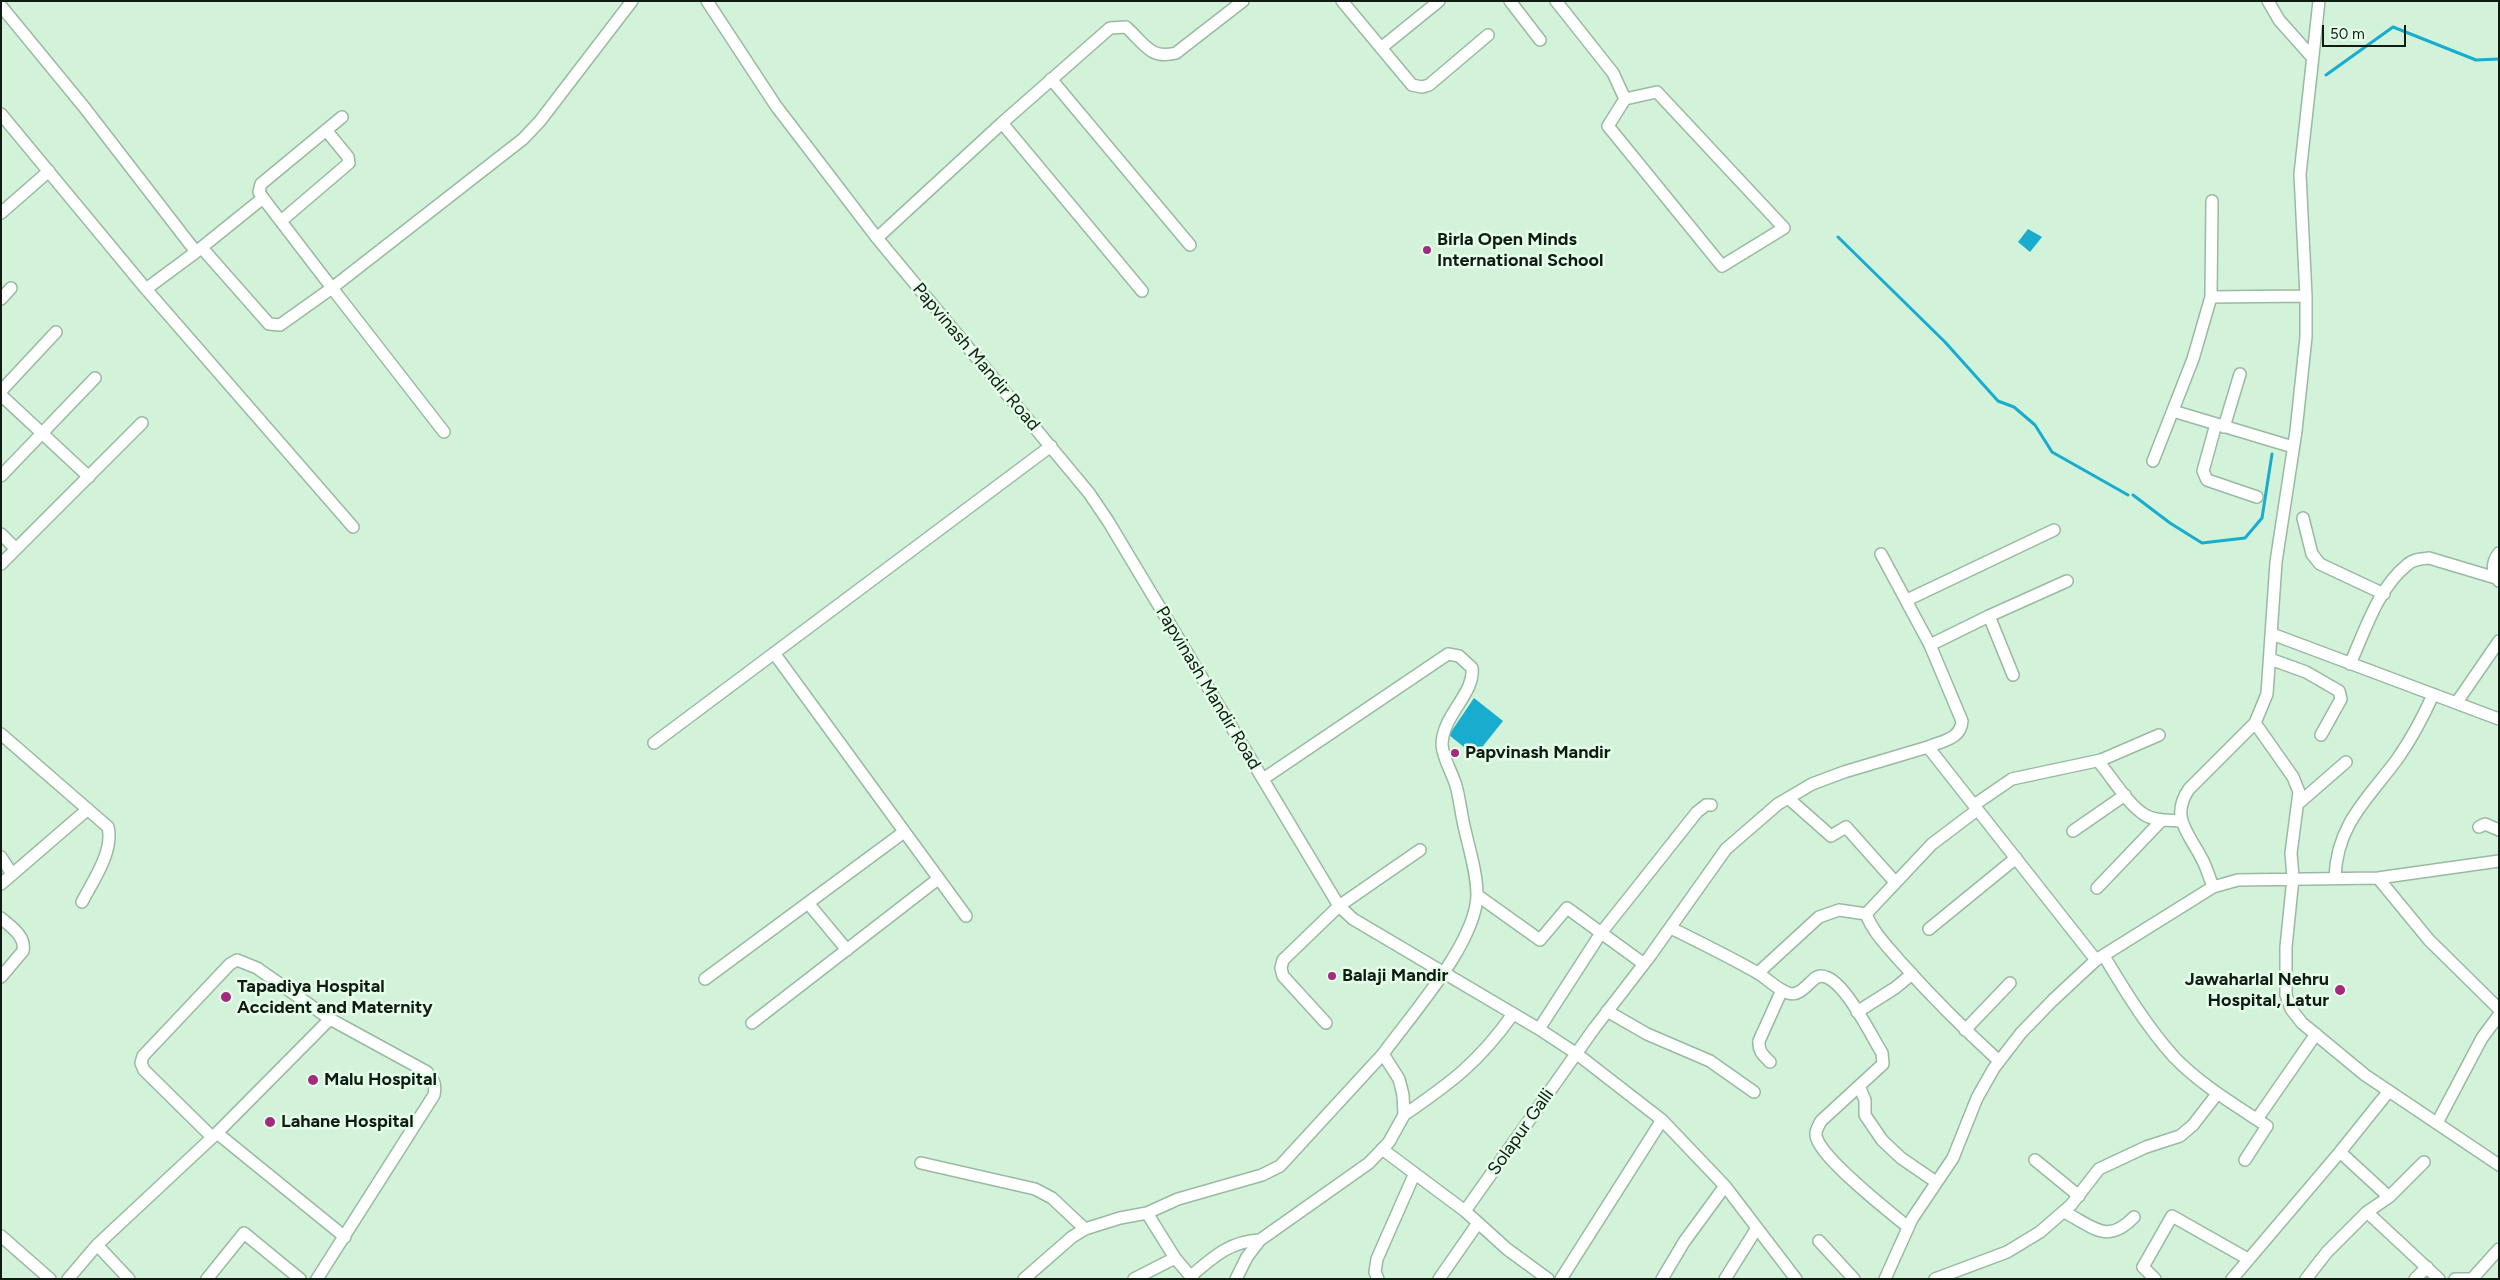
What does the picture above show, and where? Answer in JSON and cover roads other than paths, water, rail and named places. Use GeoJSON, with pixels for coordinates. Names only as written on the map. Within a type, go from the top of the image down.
{"type":"FeatureCollection","features":[{"type":"Feature","properties":{"kind":"street"},"geometry":{"type":"LineString","coordinates":[[1,6],[199,250],[269,324],[280,325],[332,288],[523,138],[540,121],[632,1]]}},
{"type":"Feature","properties":{"kind":"street","name":"Papvinash Mandir Road"},"geometry":{"type":"LineString","coordinates":[[708,1],[776,106],[877,238],[1051,446],[1108,521],[1339,906],[1353,920],[1539,1029],[1577,1054],[1662,1120],[1725,1186],[1796,1279]]}},
{"type":"Feature","properties":{"kind":"street"},"geometry":{"type":"LineString","coordinates":[[877,238],[1002,123],[1110,28],[1126,27],[1150,51],[1158,56],[1167,56],[1176,53],[1243,1]]}},
{"type":"Feature","properties":{"kind":"street"},"geometry":{"type":"LineString","coordinates":[[1342,1],[1412,85],[1422,87],[1429,84],[1488,36]]}},
{"type":"Feature","properties":{"kind":"street"},"geometry":{"type":"LineString","coordinates":[[1381,48],[1439,1]]}},
{"type":"Feature","properties":{"kind":"street"},"geometry":{"type":"LineString","coordinates":[[1510,1],[1540,40]]}},
{"type":"Feature","properties":{"kind":"street"},"geometry":{"type":"LineString","coordinates":[[1556,1],[1613,73],[1625,99]]}},
{"type":"Feature","properties":{"kind":"street"},"geometry":{"type":"LineString","coordinates":[[2268,1],[2279,20],[2312,57]]}},
{"type":"Feature","properties":{"kind":"street"},"geometry":{"type":"LineString","coordinates":[[2213,887],[2203,861],[2180,821],[2180,808],[2183,798],[2189,789],[2255,723],[2267,694],[2276,562],[2293,447],[2306,338],[2306,296],[2300,174],[2319,1]]}},
{"type":"Feature","properties":{"kind":"street"},"geometry":{"type":"LineString","coordinates":[[1051,79],[1190,245]]}},
{"type":"Feature","properties":{"kind":"street"},"geometry":{"type":"LineString","coordinates":[[1657,92],[1784,228],[1722,266],[1608,126],[1625,99],[1657,92]]}},
{"type":"Feature","properties":{"kind":"street"},"geometry":{"type":"LineString","coordinates":[[1,114],[146,289],[353,527]]}},
{"type":"Feature","properties":{"kind":"street"},"geometry":{"type":"LineString","coordinates":[[342,117],[261,184],[259,192],[444,432]]}},
{"type":"Feature","properties":{"kind":"street"},"geometry":{"type":"LineString","coordinates":[[1002,123],[1142,291]]}},
{"type":"Feature","properties":{"kind":"street"},"geometry":{"type":"LineString","coordinates":[[281,221],[349,163],[348,157],[326,130]]}},
{"type":"Feature","properties":{"kind":"street"},"geometry":{"type":"LineString","coordinates":[[1,213],[49,172]]}},
{"type":"Feature","properties":{"kind":"street"},"geometry":{"type":"LineString","coordinates":[[146,289],[199,250],[263,198]]}},
{"type":"Feature","properties":{"kind":"street"},"geometry":{"type":"LineString","coordinates":[[2153,461],[2205,324],[2211,297],[2212,201]]}},
{"type":"Feature","properties":{"kind":"street"},"geometry":{"type":"LineString","coordinates":[[1,299],[11,288]]}},
{"type":"Feature","properties":{"kind":"street"},"geometry":{"type":"LineString","coordinates":[[2211,297],[2306,296]]}},
{"type":"Feature","properties":{"kind":"street"},"geometry":{"type":"LineString","coordinates":[[1,391],[56,332]]}},
{"type":"Feature","properties":{"kind":"street"},"geometry":{"type":"LineString","coordinates":[[2240,374],[2203,471],[2204,476],[2208,480],[2258,497]]}},
{"type":"Feature","properties":{"kind":"street"},"geometry":{"type":"LineString","coordinates":[[1,476],[95,378]]}},
{"type":"Feature","properties":{"kind":"street"},"geometry":{"type":"LineString","coordinates":[[1,395],[89,477]]}},
{"type":"Feature","properties":{"kind":"street"},"geometry":{"type":"LineString","coordinates":[[2173,411],[2293,447]]}},
{"type":"Feature","properties":{"kind":"street"},"geometry":{"type":"LineString","coordinates":[[1,564],[142,423]]}},
{"type":"Feature","properties":{"kind":"street"},"geometry":{"type":"LineString","coordinates":[[654,743],[1051,446]]}},
{"type":"Feature","properties":{"kind":"street"},"geometry":{"type":"LineString","coordinates":[[2303,518],[2312,554],[2320,564],[2384,594]]}},
{"type":"Feature","properties":{"kind":"street"},"geometry":{"type":"LineString","coordinates":[[1906,600],[2054,530]]}},
{"type":"Feature","properties":{"kind":"street"},"geometry":{"type":"LineString","coordinates":[[1,534],[16,549]]}},
{"type":"Feature","properties":{"kind":"street"},"geometry":{"type":"LineString","coordinates":[[2497,580],[2493,563],[2499,553]]}},
{"type":"Feature","properties":{"kind":"street","name":"Solapur Galli"},"geometry":{"type":"LineString","coordinates":[[1465,1211],[1607,1011],[1644,964],[1726,849],[1778,804],[1812,784],[1844,772],[1928,747],[1956,736],[1960,732],[1962,721],[1930,645],[1881,554]]}},
{"type":"Feature","properties":{"kind":"street"},"geometry":{"type":"LineString","coordinates":[[2350,664],[2377,604],[2407,564],[2418,559],[2429,558],[2497,580]]}},
{"type":"Feature","properties":{"kind":"street"},"geometry":{"type":"LineString","coordinates":[[1930,645],[2067,581]]}},
{"type":"Feature","properties":{"kind":"street"},"geometry":{"type":"LineString","coordinates":[[1989,616],[2012,675]]}},
{"type":"Feature","properties":{"kind":"street"},"geometry":{"type":"LineString","coordinates":[[2272,634],[2499,719]]}},
{"type":"Feature","properties":{"kind":"street"},"geometry":{"type":"LineString","coordinates":[[2457,702],[2499,641]]}},
{"type":"Feature","properties":{"kind":"street"},"geometry":{"type":"LineString","coordinates":[[774,653],[966,916]]}},
{"type":"Feature","properties":{"kind":"street"},"geometry":{"type":"LineString","coordinates":[[1024,1279],[1085,1229],[1120,1218],[1146,1213],[1178,1198],[1262,1175],[1280,1166],[1383,1054],[1443,972],[1469,929],[1476,895],[1473,864],[1456,782],[1444,757],[1442,744],[1445,726],[1472,680],[1472,668],[1459,656],[1448,654],[1263,779]]}},
{"type":"Feature","properties":{"kind":"street"},"geometry":{"type":"LineString","coordinates":[[2270,659],[2306,672],[2340,691],[2341,699],[2321,734]]}},
{"type":"Feature","properties":{"kind":"street"},"geometry":{"type":"LineString","coordinates":[[2335,877],[2337,851],[2342,838],[2367,796],[2412,737],[2433,694]]}},
{"type":"Feature","properties":{"kind":"street"},"geometry":{"type":"LineString","coordinates":[[2255,723],[2293,777],[2300,792],[2291,853],[2293,878],[2286,946],[2286,995],[2291,1010],[2302,1024],[2365,1075],[2499,1165]]}},
{"type":"Feature","properties":{"kind":"street"},"geometry":{"type":"LineString","coordinates":[[1,734],[108,827],[109,841],[97,875],[82,902]]}},
{"type":"Feature","properties":{"kind":"street"},"geometry":{"type":"LineString","coordinates":[[1866,914],[1894,882],[1932,844],[2012,778],[2098,761],[2159,735]]}},
{"type":"Feature","properties":{"kind":"street"},"geometry":{"type":"LineString","coordinates":[[1928,747],[2016,858],[2100,958],[2175,1057],[2217,1094],[2267,1126],[2245,1160]]}},
{"type":"Feature","properties":{"kind":"street"},"geometry":{"type":"LineString","coordinates":[[2098,761],[2146,816],[2162,820],[2180,821]]}},
{"type":"Feature","properties":{"kind":"street"},"geometry":{"type":"LineString","coordinates":[[2300,802],[2346,762]]}},
{"type":"Feature","properties":{"kind":"street"},"geometry":{"type":"LineString","coordinates":[[2073,831],[2126,794]]}},
{"type":"Feature","properties":{"kind":"street"},"geometry":{"type":"LineString","coordinates":[[1788,798],[1831,836],[1846,827],[1894,882]]}},
{"type":"Feature","properties":{"kind":"street"},"geometry":{"type":"LineString","coordinates":[[1539,1029],[1601,933],[1697,812],[1706,805],[1711,805]]}},
{"type":"Feature","properties":{"kind":"street"},"geometry":{"type":"LineString","coordinates":[[1,884],[88,809]]}},
{"type":"Feature","properties":{"kind":"street"},"geometry":{"type":"LineString","coordinates":[[2097,888],[2162,820]]}},
{"type":"Feature","properties":{"kind":"street"},"geometry":{"type":"LineString","coordinates":[[2480,826],[2485,824],[2499,830]]}},
{"type":"Feature","properties":{"kind":"street"},"geometry":{"type":"LineString","coordinates":[[705,979],[904,832]]}},
{"type":"Feature","properties":{"kind":"street"},"geometry":{"type":"LineString","coordinates":[[1326,1023],[1283,976],[1281,968],[1287,954],[1339,906],[1420,850]]}},
{"type":"Feature","properties":{"kind":"street"},"geometry":{"type":"LineString","coordinates":[[1,857],[12,874]]}},
{"type":"Feature","properties":{"kind":"street"},"geometry":{"type":"LineString","coordinates":[[1928,929],[2016,858]]}},
{"type":"Feature","properties":{"kind":"street"},"geometry":{"type":"LineString","coordinates":[[1885,1279],[1908,1227],[1953,1158],[1977,1098],[1999,1061],[2053,1000],[2100,958],[2213,887],[2238,880],[2335,877],[2378,878],[2499,861]]}},
{"type":"Feature","properties":{"kind":"street"},"geometry":{"type":"LineString","coordinates":[[752,1024],[938,878]]}},
{"type":"Feature","properties":{"kind":"street"},"geometry":{"type":"LineString","coordinates":[[2378,878],[2429,940],[2499,1009]]}},
{"type":"Feature","properties":{"kind":"street"},"geometry":{"type":"LineString","coordinates":[[1476,895],[1540,940],[1567,908],[1644,964]]}},
{"type":"Feature","properties":{"kind":"street"},"geometry":{"type":"LineString","coordinates":[[808,903],[846,950]]}},
{"type":"Feature","properties":{"kind":"street"},"geometry":{"type":"LineString","coordinates":[[1758,973],[1818,917],[1839,910],[1866,914]]}},
{"type":"Feature","properties":{"kind":"street"},"geometry":{"type":"LineString","coordinates":[[1866,914],[1871,928],[1912,974],[1965,1030],[1999,1061]]}},
{"type":"Feature","properties":{"kind":"street"},"geometry":{"type":"LineString","coordinates":[[1,918],[21,937],[24,946],[23,951],[1,978]]}},
{"type":"Feature","properties":{"kind":"street"},"geometry":{"type":"LineString","coordinates":[[1670,928],[1758,973],[1792,995],[1816,977],[1827,976],[1847,994],[1882,1053],[1883,1064],[1821,1121],[1816,1133],[1817,1140],[1841,1169],[1908,1227]]}},
{"type":"Feature","properties":{"kind":"street"},"geometry":{"type":"LineString","coordinates":[[317,1279],[345,1237],[434,1096],[436,1087],[434,1080],[427,1072],[330,1019],[258,968],[237,960],[230,964],[143,1056],[141,1063],[144,1070],[214,1135],[345,1237]]}},
{"type":"Feature","properties":{"kind":"street"},"geometry":{"type":"LineString","coordinates":[[1857,1012],[1895,988],[1912,974]]}},
{"type":"Feature","properties":{"kind":"street"},"geometry":{"type":"LineString","coordinates":[[1965,1030],[2010,984]]}},
{"type":"Feature","properties":{"kind":"street"},"geometry":{"type":"LineString","coordinates":[[1770,1062],[1762,1053],[1759,1041],[1782,990]]}},
{"type":"Feature","properties":{"kind":"street"},"geometry":{"type":"LineString","coordinates":[[1607,1011],[1647,1034],[1710,1061],[1754,1092]]}},
{"type":"Feature","properties":{"kind":"street"},"geometry":{"type":"LineString","coordinates":[[1236,1279],[1247,1256],[1260,1240],[1357,1172],[1389,1142],[1404,1115],[1470,1066],[1493,1042],[1513,1014]]}},
{"type":"Feature","properties":{"kind":"street"},"geometry":{"type":"LineString","coordinates":[[2437,1123],[2482,1038],[2499,1015]]}},
{"type":"Feature","properties":{"kind":"street"},"geometry":{"type":"LineString","coordinates":[[68,1279],[97,1245],[214,1135],[330,1019]]}},
{"type":"Feature","properties":{"kind":"street"},"geometry":{"type":"LineString","coordinates":[[2257,1119],[2316,1034]]}},
{"type":"Feature","properties":{"kind":"street"},"geometry":{"type":"LineString","coordinates":[[1383,1054],[1399,1079],[1403,1095],[1404,1115]]}},
{"type":"Feature","properties":{"kind":"street"},"geometry":{"type":"LineString","coordinates":[[1859,1086],[1866,1100],[1865,1115],[1882,1140],[1901,1158],[1936,1182]]}},
{"type":"Feature","properties":{"kind":"street"},"geometry":{"type":"LineString","coordinates":[[2232,1279],[2389,1091]]}},
{"type":"Feature","properties":{"kind":"street"},"geometry":{"type":"LineString","coordinates":[[1935,1279],[2007,1252],[2040,1232],[2064,1212],[2079,1196],[2093,1175],[2103,1166],[2146,1147],[2180,1136],[2192,1125],[2217,1094]]}},
{"type":"Feature","properties":{"kind":"street"},"geometry":{"type":"LineString","coordinates":[[1561,1279],[1662,1120]]}},
{"type":"Feature","properties":{"kind":"street"},"geometry":{"type":"LineString","coordinates":[[1382,1149],[1414,1175],[1465,1211],[1535,1275],[1548,1279]]}},
{"type":"Feature","properties":{"kind":"street"},"geometry":{"type":"LineString","coordinates":[[2340,1152],[2389,1197]]}},
{"type":"Feature","properties":{"kind":"street"},"geometry":{"type":"LineString","coordinates":[[2035,1160],[2079,1196]]}},
{"type":"Feature","properties":{"kind":"street"},"geometry":{"type":"LineString","coordinates":[[2306,1279],[2327,1252],[2367,1212],[2389,1197],[2424,1162]]}},
{"type":"Feature","properties":{"kind":"street"},"geometry":{"type":"LineString","coordinates":[[921,1163],[1035,1189],[1059,1203],[1085,1229]]}},
{"type":"Feature","properties":{"kind":"street"},"geometry":{"type":"LineString","coordinates":[[1378,1279],[1376,1272],[1377,1259],[1414,1175]]}},
{"type":"Feature","properties":{"kind":"street"},"geometry":{"type":"LineString","coordinates":[[1662,1279],[1684,1242],[1725,1186]]}},
{"type":"Feature","properties":{"kind":"street"},"geometry":{"type":"LineString","coordinates":[[2064,1212],[2104,1232],[2113,1233],[2122,1229],[2134,1217]]}},
{"type":"Feature","properties":{"kind":"street"},"geometry":{"type":"LineString","coordinates":[[2367,1212],[2438,1279]]}},
{"type":"Feature","properties":{"kind":"street"},"geometry":{"type":"LineString","coordinates":[[1146,1213],[1175,1258],[1192,1278],[1224,1250],[1237,1243],[1260,1240]]}},
{"type":"Feature","properties":{"kind":"street"},"geometry":{"type":"LineString","coordinates":[[2155,1279],[2143,1267],[2172,1216],[2248,1259]]}},
{"type":"Feature","properties":{"kind":"street"},"geometry":{"type":"LineString","coordinates":[[1439,1279],[1478,1223]]}},
{"type":"Feature","properties":{"kind":"street"},"geometry":{"type":"LineString","coordinates":[[1725,1279],[1757,1228]]}},
{"type":"Feature","properties":{"kind":"street"},"geometry":{"type":"LineString","coordinates":[[207,1279],[244,1233],[300,1279]]}},
{"type":"Feature","properties":{"kind":"street"},"geometry":{"type":"LineString","coordinates":[[1,1236],[50,1279]]}},
{"type":"Feature","properties":{"kind":"street"},"geometry":{"type":"LineString","coordinates":[[1819,1241],[1854,1279]]}},
{"type":"Feature","properties":{"kind":"street"},"geometry":{"type":"LineString","coordinates":[[97,1245],[129,1279]]}},
{"type":"Feature","properties":{"kind":"street"},"geometry":{"type":"LineString","coordinates":[[2455,1279],[2472,1278],[2499,1249]]}},
{"type":"Feature","properties":{"kind":"street"},"geometry":{"type":"LineString","coordinates":[[1134,1279],[1175,1258]]}},
{"type":"Feature","properties":{"kind":"street"},"geometry":{"type":"LineString","coordinates":[[2415,1279],[2427,1267]]}},
{"type":"Feature","properties":{"kind":"water"},"geometry":{"type":"Polygon","coordinates":[[[2028,229],[2042,237],[2030,252],[2018,242],[2028,229]]]}},
{"type":"Feature","properties":{"kind":"water"},"geometry":{"type":"Polygon","coordinates":[[[1474,698],[1503,721],[1475,756],[1449,735],[1474,698]]]}},
{"type":"Feature","properties":{"kind":"waterway"},"geometry":{"type":"LineString","coordinates":[[2326,75],[2393,27],[2476,60],[2499,59]]}},
{"type":"Feature","properties":{"kind":"waterway"},"geometry":{"type":"LineString","coordinates":[[1838,237],[1945,342],[1998,401],[2014,407],[2035,425],[2052,452],[2128,495]]}},
{"type":"Feature","properties":{"kind":"waterway"},"geometry":{"type":"LineString","coordinates":[[2133,495],[2170,523],[2202,543],[2245,538],[2262,518],[2272,454]]}},
{"type":"Feature","properties":{"kind":"place","name":"Birla Open Minds International School"},"geometry":{"type":"Point","coordinates":[1427,250]}},
{"type":"Feature","properties":{"kind":"place","name":"Papvinash Mandir"},"geometry":{"type":"Point","coordinates":[1455,753]}},
{"type":"Feature","properties":{"kind":"place","name":"Balaji Mandir"},"geometry":{"type":"Point","coordinates":[1332,976]}},
{"type":"Feature","properties":{"kind":"place","name":"Jawaharlal Nehru Hospital, Latur"},"geometry":{"type":"Point","coordinates":[2340,990]}},
{"type":"Feature","properties":{"kind":"place","name":"Tapadiya Hospital Accident and Maternity"},"geometry":{"type":"Point","coordinates":[226,997]}},
{"type":"Feature","properties":{"kind":"place","name":"Malu Hospital"},"geometry":{"type":"Point","coordinates":[313,1080]}},
{"type":"Feature","properties":{"kind":"place","name":"Lahane Hospital"},"geometry":{"type":"Point","coordinates":[270,1122]}}]}
